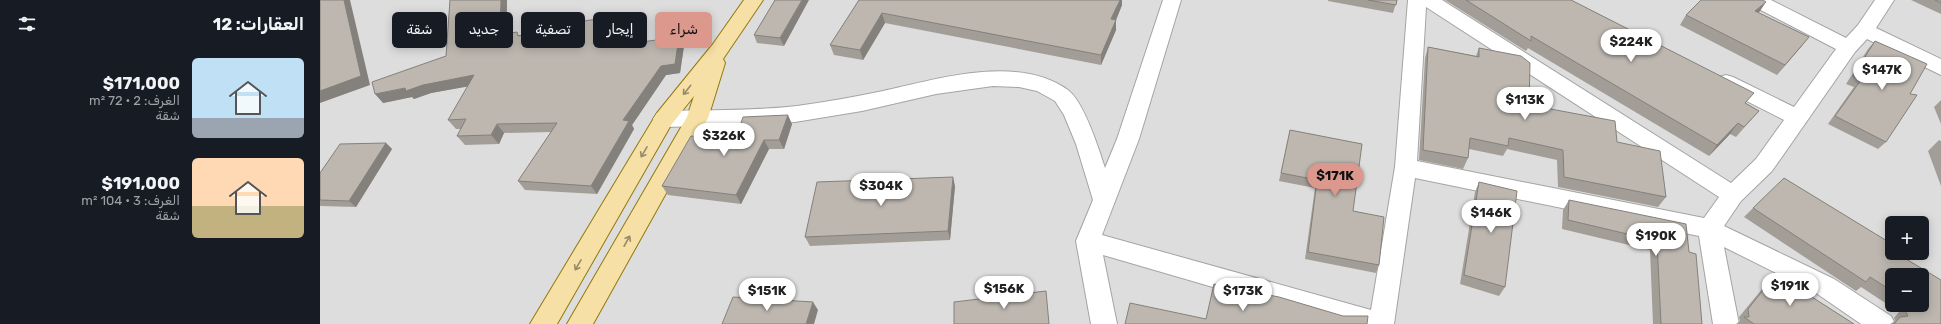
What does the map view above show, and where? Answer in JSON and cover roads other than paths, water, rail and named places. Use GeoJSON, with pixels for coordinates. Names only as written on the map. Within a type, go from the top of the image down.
{"type":"FeatureCollection","features":[{"type":"Feature","properties":{"kind":"main road"},"geometry":{"type":"LineString","coordinates":[[543,324],[664,119],[720,49],[754,0]]}},
{"type":"Feature","properties":{"kind":"main road"},"geometry":{"type":"LineString","coordinates":[[580,324],[697,118],[720,49]]}},
{"type":"Feature","properties":{"kind":"street"},"geometry":{"type":"LineString","coordinates":[[1104,324],[1088,241],[1128,139],[1172,0]]}},
{"type":"Feature","properties":{"kind":"street"},"geometry":{"type":"LineString","coordinates":[[1088,241],[1380,324],[1406,167],[1417,0]]}},
{"type":"Feature","properties":{"kind":"street"},"geometry":{"type":"LineString","coordinates":[[1428,0],[1733,195]]}},
{"type":"Feature","properties":{"kind":"street"},"geometry":{"type":"LineString","coordinates":[[1756,0],[1848,47]]}},
{"type":"Feature","properties":{"kind":"street"},"geometry":{"type":"LineString","coordinates":[[1726,324],[1709,229],[1733,195],[1764,165],[1848,47],[1865,30],[1885,0]]}},
{"type":"Feature","properties":{"kind":"street"},"geometry":{"type":"LineString","coordinates":[[1865,30],[1941,68]]}},
{"type":"Feature","properties":{"kind":"street"},"geometry":{"type":"LineString","coordinates":[[1712,75],[1798,118]]}},
{"type":"Feature","properties":{"kind":"street"},"geometry":{"type":"LineString","coordinates":[[664,119],[773,116],[862,103],[956,82],[997,79],[1024,81],[1043,86],[1062,96],[1077,120],[1104,199]]}},
{"type":"Feature","properties":{"kind":"street"},"geometry":{"type":"LineString","coordinates":[[1406,167],[1709,229],[1825,286],[1882,324]]}}]}
